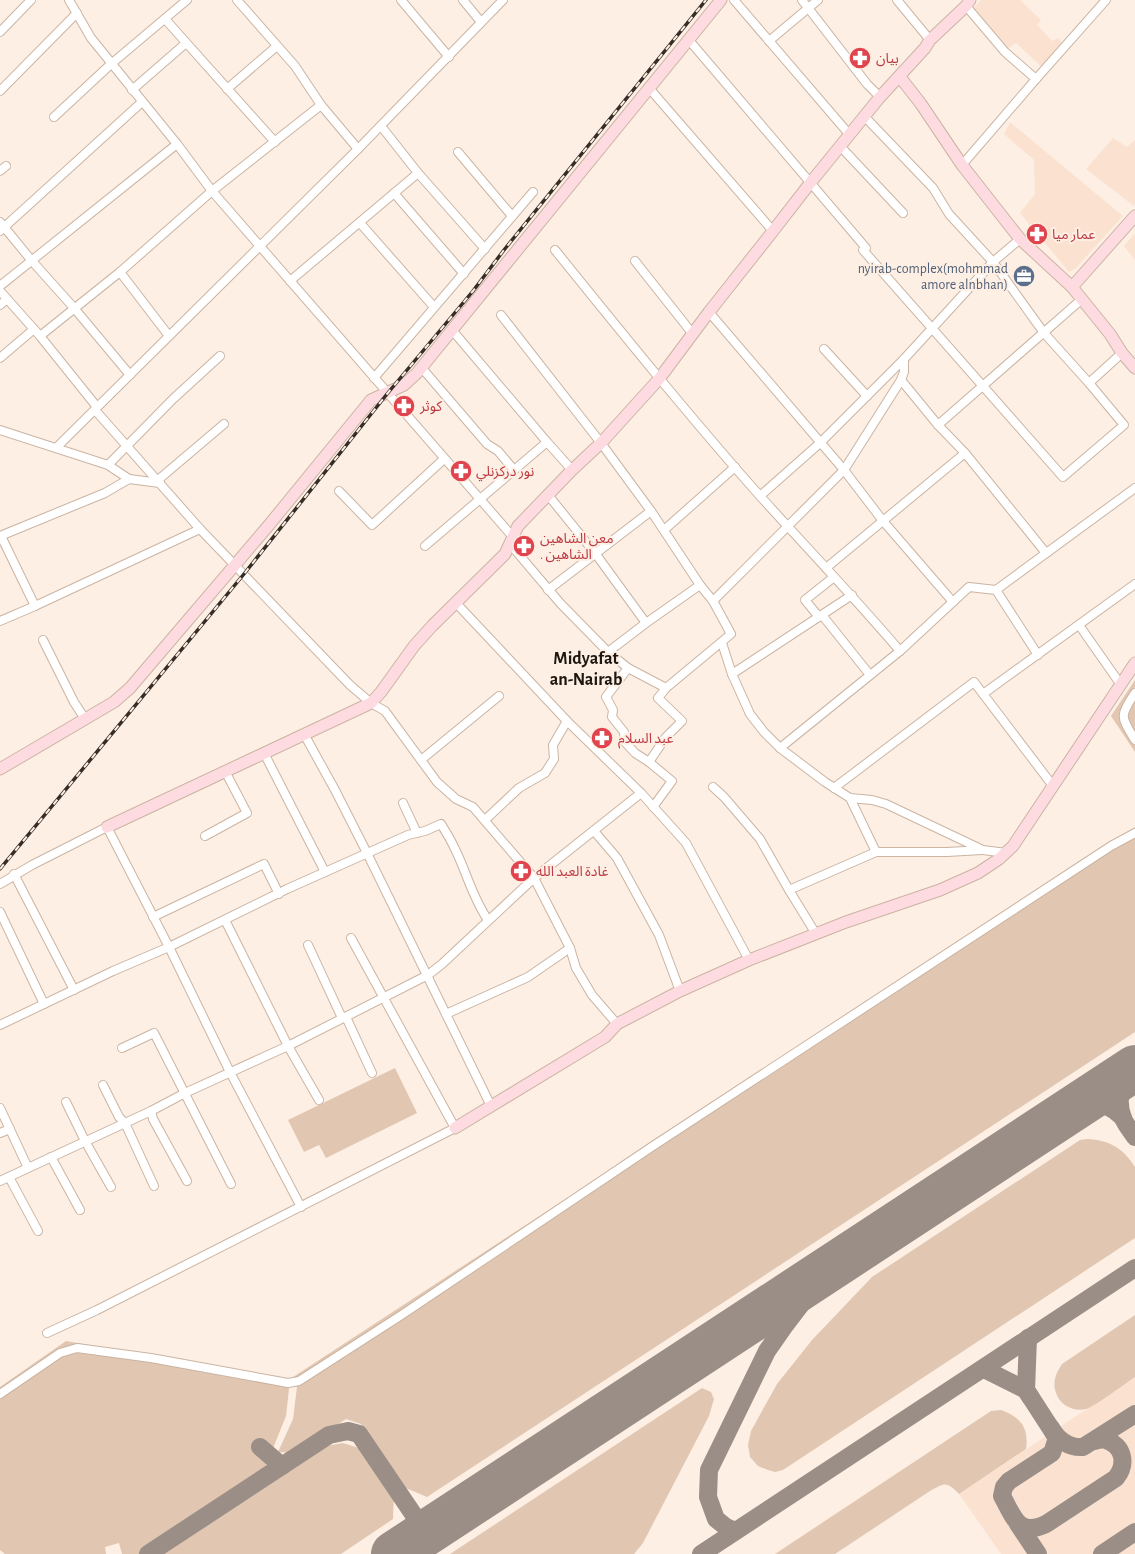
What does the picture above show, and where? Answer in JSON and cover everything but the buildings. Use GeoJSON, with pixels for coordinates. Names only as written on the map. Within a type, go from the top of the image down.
{"type":"FeatureCollection","features":[{"type":"Feature","properties":{"kind":"street"},"geometry":{"type":"LineString","coordinates":[[0,32],[31,0]]}},
{"type":"Feature","properties":{"kind":"street"},"geometry":{"type":"LineString","coordinates":[[69,0],[90,38],[177,144],[212,191],[479,499],[512,540],[548,590],[608,652],[628,668],[666,688]]}},
{"type":"Feature","properties":{"kind":"street"},"geometry":{"type":"LineString","coordinates":[[54,117],[111,64],[187,0]]}},
{"type":"Feature","properties":{"kind":"street"},"geometry":{"type":"LineString","coordinates":[[238,0],[295,66],[321,105],[358,149]]}},
{"type":"Feature","properties":{"kind":"street"},"geometry":{"type":"LineString","coordinates":[[400,0],[449,57]]}},
{"type":"Feature","properties":{"kind":"street"},"geometry":{"type":"LineString","coordinates":[[463,0],[481,22]]}},
{"type":"Feature","properties":{"kind":"street"},"geometry":{"type":"LineString","coordinates":[[56,448],[381,126],[503,0]]}},
{"type":"Feature","properties":{"kind":"street"},"geometry":{"type":"LineString","coordinates":[[0,769],[114,702],[130,688],[235,565],[371,400],[404,385],[421,367],[721,0]]}},
{"type":"Feature","properties":{"kind":"street"},"geometry":{"type":"LineString","coordinates":[[734,0],[849,134]]}},
{"type":"Feature","properties":{"kind":"street"},"geometry":{"type":"LineString","coordinates":[[802,0],[867,84],[880,97]]}},
{"type":"Feature","properties":{"kind":"street"},"geometry":{"type":"LineString","coordinates":[[769,41],[818,0]]}},
{"type":"Feature","properties":{"kind":"street"},"geometry":{"type":"LineString","coordinates":[[897,0],[930,40]]}},
{"type":"Feature","properties":{"kind":"street"},"geometry":{"type":"LineString","coordinates":[[962,165],[1106,0]]}},
{"type":"Feature","properties":{"kind":"street"},"geometry":{"type":"LineString","coordinates":[[0,884],[14,874],[106,827],[371,703],[381,692],[414,646],[432,626],[505,554],[518,526],[572,470],[601,443],[659,379],[708,312],[849,134],[930,40],[968,3],[1005,52],[1036,79]]}},
{"type":"Feature","properties":{"kind":"street"},"geometry":{"type":"LineString","coordinates":[[0,91],[77,14]]}},
{"type":"Feature","properties":{"kind":"street"},"geometry":{"type":"LineString","coordinates":[[165,19],[275,142]]}},
{"type":"Feature","properties":{"kind":"street"},"geometry":{"type":"LineString","coordinates":[[688,39],[932,328],[1063,477],[1124,426],[1090,383],[1044,333],[993,262],[948,214],[933,188],[865,117]]}},
{"type":"Feature","properties":{"kind":"street"},"geometry":{"type":"LineString","coordinates":[[132,90],[186,43]]}},
{"type":"Feature","properties":{"kind":"street"},"geometry":{"type":"LineString","coordinates":[[227,89],[277,46]]}},
{"type":"Feature","properties":{"kind":"street"},"geometry":{"type":"LineString","coordinates":[[900,76],[921,104],[962,165],[1020,239],[1072,287],[1135,368]]}},
{"type":"Feature","properties":{"kind":"street"},"geometry":{"type":"LineString","coordinates":[[649,88],[773,231]]}},
{"type":"Feature","properties":{"kind":"street"},"geometry":{"type":"LineString","coordinates":[[130,375],[74,308],[1,227],[142,102]]}},
{"type":"Feature","properties":{"kind":"street"},"geometry":{"type":"LineString","coordinates":[[40,336],[120,272],[212,191],[321,105]]}},
{"type":"Feature","properties":{"kind":"street"},"geometry":{"type":"LineString","coordinates":[[381,126],[418,173],[485,249]]}},
{"type":"Feature","properties":{"kind":"street"},"geometry":{"type":"LineString","coordinates":[[0,286],[177,144]]}},
{"type":"Feature","properties":{"kind":"street"},"geometry":{"type":"LineString","coordinates":[[840,146],[903,214]]}},
{"type":"Feature","properties":{"kind":"street"},"geometry":{"type":"LineString","coordinates":[[458,152],[512,216]]}},
{"type":"Feature","properties":{"kind":"street"},"geometry":{"type":"LineString","coordinates":[[290,282],[418,173]]}},
{"type":"Feature","properties":{"kind":"street"},"geometry":{"type":"LineString","coordinates":[[374,378],[533,192]]}},
{"type":"Feature","properties":{"kind":"street"},"geometry":{"type":"LineString","coordinates":[[394,193],[464,274]]}},
{"type":"Feature","properties":{"kind":"street"},"geometry":{"type":"LineString","coordinates":[[1072,287],[1135,216]]}},
{"type":"Feature","properties":{"kind":"street"},"geometry":{"type":"LineString","coordinates":[[360,223],[434,307]]}},
{"type":"Feature","properties":{"kind":"street"},"geometry":{"type":"LineString","coordinates":[[760,496],[820,443],[904,359],[993,262],[1020,239]]}},
{"type":"Feature","properties":{"kind":"street"},"geometry":{"type":"LineString","coordinates":[[555,250],[659,379],[760,496],[852,595],[900,651]]}},
{"type":"Feature","properties":{"kind":"street"},"geometry":{"type":"LineString","coordinates":[[635,261],[692,333]]}},
{"type":"Feature","properties":{"kind":"street"},"geometry":{"type":"LineString","coordinates":[[120,272],[169,336]]}},
{"type":"Feature","properties":{"kind":"street"},"geometry":{"type":"LineString","coordinates":[[0,291],[40,336],[127,447],[159,481],[200,529],[350,685],[371,703],[385,711],[437,782],[456,799],[473,807],[534,878],[570,948],[576,968],[592,995],[617,1024]]}},
{"type":"Feature","properties":{"kind":"street"},"geometry":{"type":"LineString","coordinates":[[0,305],[7,299]]}},
{"type":"Feature","properties":{"kind":"street"},"geometry":{"type":"LineString","coordinates":[[938,425],[1082,299]]}},
{"type":"Feature","properties":{"kind":"street"},"geometry":{"type":"LineString","coordinates":[[708,312],[844,470],[883,521],[953,602]]}},
{"type":"Feature","properties":{"kind":"street"},"geometry":{"type":"LineString","coordinates":[[501,315],[601,443],[651,511],[700,585],[713,601],[730,634],[722,643],[666,688],[658,698],[682,721],[666,737],[649,762]]}},
{"type":"Feature","properties":{"kind":"street"},"geometry":{"type":"LineString","coordinates":[[0,358],[34,329]]}},
{"type":"Feature","properties":{"kind":"street"},"geometry":{"type":"LineString","coordinates":[[452,330],[572,470]]}},
{"type":"Feature","properties":{"kind":"street"},"geometry":{"type":"LineString","coordinates":[[824,349],[867,396]]}},
{"type":"Feature","properties":{"kind":"street"},"geometry":{"type":"LineString","coordinates":[[1090,383],[1122,353]]}},
{"type":"Feature","properties":{"kind":"street"},"geometry":{"type":"LineString","coordinates":[[108,465],[173,399],[220,356]]}},
{"type":"Feature","properties":{"kind":"street"},"geometry":{"type":"LineString","coordinates":[[713,601],[844,470],[901,380],[904,372],[904,359]]}},
{"type":"Feature","properties":{"kind":"street"},"geometry":{"type":"LineString","coordinates":[[421,367],[487,444],[498,451],[514,470]]}},
{"type":"Feature","properties":{"kind":"street"},"geometry":{"type":"LineString","coordinates":[[901,380],[938,425],[965,453],[1046,553]]}},
{"type":"Feature","properties":{"kind":"street"},"geometry":{"type":"LineString","coordinates":[[35,606],[1,536],[105,493],[128,480],[159,481],[224,424]]}},
{"type":"Feature","properties":{"kind":"street"},"geometry":{"type":"LineString","coordinates":[[0,430],[108,465],[128,480]]}},
{"type":"Feature","properties":{"kind":"street"},"geometry":{"type":"LineString","coordinates":[[425,546],[547,442]]}},
{"type":"Feature","properties":{"kind":"street"},"geometry":{"type":"LineString","coordinates":[[826,568],[965,453]]}},
{"type":"Feature","properties":{"kind":"street"},"geometry":{"type":"LineString","coordinates":[[339,491],[372,525],[444,459]]}},
{"type":"Feature","properties":{"kind":"street"},"geometry":{"type":"LineString","coordinates":[[664,530],[735,467]]}},
{"type":"Feature","properties":{"kind":"street"},"geometry":{"type":"LineString","coordinates":[[780,748],[900,651],[970,587],[996,590],[1135,488]]}},
{"type":"Feature","properties":{"kind":"street"},"geometry":{"type":"LineString","coordinates":[[548,495],[595,553],[646,623]]}},
{"type":"Feature","properties":{"kind":"street"},"geometry":{"type":"LineString","coordinates":[[548,590],[651,511]]}},
{"type":"Feature","properties":{"kind":"street"},"geometry":{"type":"LineString","coordinates":[[0,621],[200,529]]}},
{"type":"Feature","properties":{"kind":"street"},"geometry":{"type":"LineString","coordinates":[[834,577],[805,600],[821,616],[870,675]]}},
{"type":"Feature","properties":{"kind":"street"},"geometry":{"type":"LineString","coordinates":[[983,694],[1135,584]]}},
{"type":"Feature","properties":{"kind":"street"},"geometry":{"type":"LineString","coordinates":[[608,652],[700,585]]}},
{"type":"Feature","properties":{"kind":"street"},"geometry":{"type":"LineString","coordinates":[[996,590],[1038,655]]}},
{"type":"Feature","properties":{"kind":"street"},"geometry":{"type":"LineString","coordinates":[[732,674],[852,595]]}},
{"type":"Feature","properties":{"kind":"street"},"geometry":{"type":"LineString","coordinates":[[456,603],[568,721],[641,793],[686,843],[749,960]]}},
{"type":"Feature","properties":{"kind":"street"},"geometry":{"type":"LineString","coordinates":[[1079,625],[1121,684]]}},
{"type":"Feature","properties":{"kind":"street"},"geometry":{"type":"LineString","coordinates":[[43,640],[74,702],[85,719]]}},
{"type":"Feature","properties":{"kind":"street"},"geometry":{"type":"LineString","coordinates":[[722,643],[732,674],[750,714],[764,732],[780,748],[850,798],[872,800],[886,804],[983,850]]}},
{"type":"Feature","properties":{"kind":"street"},"geometry":{"type":"LineString","coordinates":[[47,1333],[97,1310],[455,1128],[605,1037],[617,1024],[680,991],[749,960],[875,911],[940,890],[990,866],[1013,846],[1135,663]]}},
{"type":"Feature","properties":{"kind":"street"},"geometry":{"type":"LineString","coordinates":[[628,668],[606,697],[613,710],[612,717],[624,732],[625,742],[640,757],[649,762],[672,781],[653,807]]}},
{"type":"Feature","properties":{"kind":"street"},"geometry":{"type":"LineString","coordinates":[[834,788],[974,682],[1053,786]]}},
{"type":"Feature","properties":{"kind":"street"},"geometry":{"type":"LineString","coordinates":[[1135,693],[1125,708],[1123,716],[1124,722],[1135,740]]}},
{"type":"Feature","properties":{"kind":"street"},"geometry":{"type":"LineString","coordinates":[[421,760],[499,696]]}},
{"type":"Feature","properties":{"kind":"street"},"geometry":{"type":"LineString","coordinates":[[485,820],[519,788],[545,773],[554,759],[553,745],[568,721]]}},
{"type":"Feature","properties":{"kind":"street"},"geometry":{"type":"LineString","coordinates":[[304,734],[367,853],[491,1106]]}},
{"type":"Feature","properties":{"kind":"street"},"geometry":{"type":"LineString","coordinates":[[264,753],[325,872]]}},
{"type":"Feature","properties":{"kind":"street"},"geometry":{"type":"LineString","coordinates":[[205,836],[247,813],[225,771]]}},
{"type":"Feature","properties":{"kind":"street"},"geometry":{"type":"LineString","coordinates":[[713,787],[724,797],[760,839],[816,934]]}},
{"type":"Feature","properties":{"kind":"street"},"geometry":{"type":"LineString","coordinates":[[0,1181],[288,1046],[428,975],[442,964],[534,878],[641,793]]}},
{"type":"Feature","properties":{"kind":"street"},"geometry":{"type":"LineString","coordinates":[[850,798],[876,852]]}},
{"type":"Feature","properties":{"kind":"street"},"geometry":{"type":"LineString","coordinates":[[403,803],[417,833]]}},
{"type":"Feature","properties":{"kind":"street"},"geometry":{"type":"LineString","coordinates":[[0,1025],[169,947],[325,872],[408,835],[441,824],[456,849],[472,893],[480,909],[488,920]]}},
{"type":"Feature","properties":{"kind":"street"},"geometry":{"type":"LineString","coordinates":[[106,827],[169,947],[230,1072],[301,1207]]}},
{"type":"Feature","properties":{"kind":"street"},"geometry":{"type":"LineString","coordinates":[[594,831],[617,858],[655,928],[680,991]]}},
{"type":"Feature","properties":{"kind":"street"},"geometry":{"type":"LineString","coordinates":[[0,1394],[60,1354],[77,1348],[151,1358],[288,1383],[299,1381],[413,1308],[654,1146],[1111,846],[1135,833]]}},
{"type":"Feature","properties":{"kind":"street"},"geometry":{"type":"LineString","coordinates":[[789,890],[876,852],[947,852],[983,850],[1006,853]]}},
{"type":"Feature","properties":{"kind":"street"},"geometry":{"type":"LineString","coordinates":[[153,916],[264,864],[279,894]]}},
{"type":"Feature","properties":{"kind":"street"},"geometry":{"type":"LineString","coordinates":[[14,874],[74,990]]}},
{"type":"Feature","properties":{"kind":"street"},"geometry":{"type":"LineString","coordinates":[[0,912],[44,1004]]}},
{"type":"Feature","properties":{"kind":"street"},"geometry":{"type":"LineString","coordinates":[[225,920],[288,1046],[319,1100]]}},
{"type":"Feature","properties":{"kind":"street"},"geometry":{"type":"LineString","coordinates":[[351,938],[455,1128]]}},
{"type":"Feature","properties":{"kind":"street"},"geometry":{"type":"LineString","coordinates":[[308,945],[372,1072]]}},
{"type":"Feature","properties":{"kind":"street"},"geometry":{"type":"LineString","coordinates":[[446,1014],[528,977],[570,948]]}},
{"type":"Feature","properties":{"kind":"street"},"geometry":{"type":"LineString","coordinates":[[122,1048],[154,1033],[231,1184]]}},
{"type":"Feature","properties":{"kind":"street"},"geometry":{"type":"LineString","coordinates":[[103,1085],[119,1118],[125,1123],[154,1186]]}},
{"type":"Feature","properties":{"kind":"street"},"geometry":{"type":"LineString","coordinates":[[66,1102],[85,1142],[111,1188]]}},
{"type":"Feature","properties":{"kind":"street"},"geometry":{"type":"LineString","coordinates":[[0,1108],[28,1168]]}},
{"type":"Feature","properties":{"kind":"street"},"geometry":{"type":"LineString","coordinates":[[151,1111],[153,1119],[187,1181]]}},
{"type":"Feature","properties":{"kind":"street"},"geometry":{"type":"LineString","coordinates":[[0,1133],[10,1129]]}},
{"type":"Feature","properties":{"kind":"street"},"geometry":{"type":"LineString","coordinates":[[51,1157],[80,1210]]}},
{"type":"Feature","properties":{"kind":"street"},"geometry":{"type":"LineString","coordinates":[[9,1177],[38,1231]]}},
{"type":"Feature","properties":{"kind":"shaded area"},"geometry":{"type":"Polygon","coordinates":[[[981,0],[1020,0],[1041,20],[1037,25],[1052,41],[1058,38],[1065,46],[1044,69],[1016,43],[1009,48],[971,11],[981,0]]]}},
{"type":"Feature","properties":{"kind":"shaded area"},"geometry":{"type":"Polygon","coordinates":[[[1010,122],[1123,216],[1076,268],[1069,272],[1020,213],[1035,194],[1034,160],[1004,134],[1010,122]]]}},
{"type":"Feature","properties":{"kind":"shaded area"},"geometry":{"type":"Polygon","coordinates":[[[1113,138],[1127,147],[1135,140],[1134,206],[1086,169],[1113,138]]]}},
{"type":"Feature","properties":{"kind":"shaded area"},"geometry":{"type":"Polygon","coordinates":[[[1135,233],[1135,260],[1124,246],[1135,233]]]}},
{"type":"Feature","properties":{"kind":"shaded area"},"geometry":{"type":"Polygon","coordinates":[[[1135,680],[1135,752],[1111,716],[1135,680]]]}},
{"type":"Feature","properties":{"kind":"shaded area"},"geometry":{"type":"Polygon","coordinates":[[[1135,827],[1135,1032],[427,1497],[401,1486],[361,1424],[346,1419],[294,1453],[278,1452],[293,1419],[297,1387],[290,1380],[286,1416],[263,1473],[139,1554],[122,1554],[119,1543],[105,1547],[106,1554],[5,1554],[0,1550],[0,1387],[66,1341],[290,1379],[1135,827]]]}},
{"type":"Feature","properties":{"kind":"shaded area"},"geometry":{"type":"Polygon","coordinates":[[[395,1068],[417,1113],[326,1158],[319,1145],[304,1152],[288,1120],[395,1068]]]}},
{"type":"Feature","properties":{"kind":"shaded area"},"geometry":{"type":"Polygon","coordinates":[[[1087,1139],[1102,1141],[1115,1146],[1126,1155],[1135,1167],[1135,1238],[783,1470],[775,1472],[758,1466],[750,1457],[748,1445],[751,1431],[777,1384],[812,1340],[872,1277],[1080,1140],[1087,1139]]]}},
{"type":"Feature","properties":{"kind":"shaded area"},"geometry":{"type":"Polygon","coordinates":[[[1135,1315],[1135,1377],[1103,1400],[1086,1409],[1076,1409],[1068,1407],[1064,1404],[1058,1397],[1054,1385],[1056,1374],[1062,1364],[1135,1315]]]}},
{"type":"Feature","properties":{"kind":"shaded area"},"geometry":{"type":"Polygon","coordinates":[[[1135,1377],[1135,1554],[1001,1554],[959,1494],[1135,1377]]]}},
{"type":"Feature","properties":{"kind":"shaded area"},"geometry":{"type":"Polygon","coordinates":[[[702,1388],[711,1392],[714,1399],[709,1416],[643,1543],[634,1554],[450,1554],[702,1388]]]}},
{"type":"Feature","properties":{"kind":"shaded area"},"geometry":{"type":"Polygon","coordinates":[[[1001,1410],[1014,1416],[1022,1424],[1026,1435],[1026,1449],[959,1494],[948,1485],[939,1486],[835,1554],[775,1554],[991,1411],[1001,1410]]]}},
{"type":"Feature","properties":{"kind":"shaded area"},"geometry":{"type":"Polygon","coordinates":[[[343,1443],[365,1450],[394,1493],[393,1519],[341,1554],[160,1554],[320,1447],[343,1443]]]}},
{"type":"Feature","properties":{"kind":"taxiway"},"geometry":{"type":"LineString","coordinates":[[1129,1071],[1120,1093],[1120,1105],[1124,1120],[1135,1137]]}},
{"type":"Feature","properties":{"kind":"taxiway"},"geometry":{"type":"LineString","coordinates":[[1081,1103],[1104,1105],[1113,1109],[1123,1118]]}},
{"type":"Feature","properties":{"kind":"taxiway"},"geometry":{"type":"LineString","coordinates":[[735,1531],[726,1527],[716,1519],[708,1497],[709,1470],[767,1351],[805,1299],[838,1263]]}},
{"type":"Feature","properties":{"kind":"taxiway"},"geometry":{"type":"LineString","coordinates":[[701,1554],[1135,1268]]}},
{"type":"Feature","properties":{"kind":"taxiway"},"geometry":{"type":"LineString","coordinates":[[1026,1390],[1028,1338],[1026,1390],[1057,1438],[1052,1453],[1009,1481],[1004,1487],[1002,1496],[1018,1523],[1029,1528],[1046,1524],[1116,1478],[1122,1467],[1122,1456],[1120,1451],[1117,1446],[1106,1440],[1094,1441]]}},
{"type":"Feature","properties":{"kind":"taxiway"},"geometry":{"type":"LineString","coordinates":[[984,1369],[1026,1390],[1031,1398]]}},
{"type":"Feature","properties":{"kind":"taxiway"},"geometry":{"type":"LineString","coordinates":[[1051,1428],[1061,1440],[1069,1445],[1083,1447],[1135,1414]]}},
{"type":"Feature","properties":{"kind":"taxiway"},"geometry":{"type":"LineString","coordinates":[[148,1554],[329,1435],[348,1431],[359,1434],[426,1533]]}},
{"type":"Feature","properties":{"kind":"taxiway"},"geometry":{"type":"LineString","coordinates":[[260,1447],[282,1466]]}},
{"type":"Feature","properties":{"kind":"taxiway"},"geometry":{"type":"LineString","coordinates":[[1018,1524],[1038,1554]]}},
{"type":"Feature","properties":{"kind":"taxiway"},"geometry":{"type":"LineString","coordinates":[[1102,1554],[1135,1532]]}},
{"type":"Feature","properties":{"kind":"runway"},"geometry":{"type":"LineString","coordinates":[[394,1554],[1135,1068]]}},
{"type":"Feature","properties":{"kind":"railway"},"geometry":{"type":"LineString","coordinates":[[0,869],[244,574],[387,394],[473,291],[504,250],[706,0]]}},
{"type":"Feature","properties":{"kind":"place","name":"بيان"},"geometry":{"type":"Point","coordinates":[860,58]}},
{"type":"Feature","properties":{"kind":"place","name":"عمار ميا"},"geometry":{"type":"Point","coordinates":[1037,234]}},
{"type":"Feature","properties":{"kind":"place","name":"nyirab-complex(mohmmad amore alnbhan)"},"geometry":{"type":"Point","coordinates":[1024,276]}},
{"type":"Feature","properties":{"kind":"place","name":"كوثر"},"geometry":{"type":"Point","coordinates":[404,406]}},
{"type":"Feature","properties":{"kind":"place","name":"نور دركزنلي"},"geometry":{"type":"Point","coordinates":[461,471]}},
{"type":"Feature","properties":{"kind":"place","name":"معن الشاهين . الشاهين"},"geometry":{"type":"Point","coordinates":[524,546]}},
{"type":"Feature","properties":{"kind":"place","name":"عبد السلام"},"geometry":{"type":"Point","coordinates":[602,738]}},
{"type":"Feature","properties":{"kind":"place","name":"غادة العبد الله"},"geometry":{"type":"Point","coordinates":[521,871]}},
{"type":"Feature","properties":{"kind":"district","name":"Midyafat an-Nairab"},"geometry":{"type":"Point","coordinates":[586,668]}}]}
